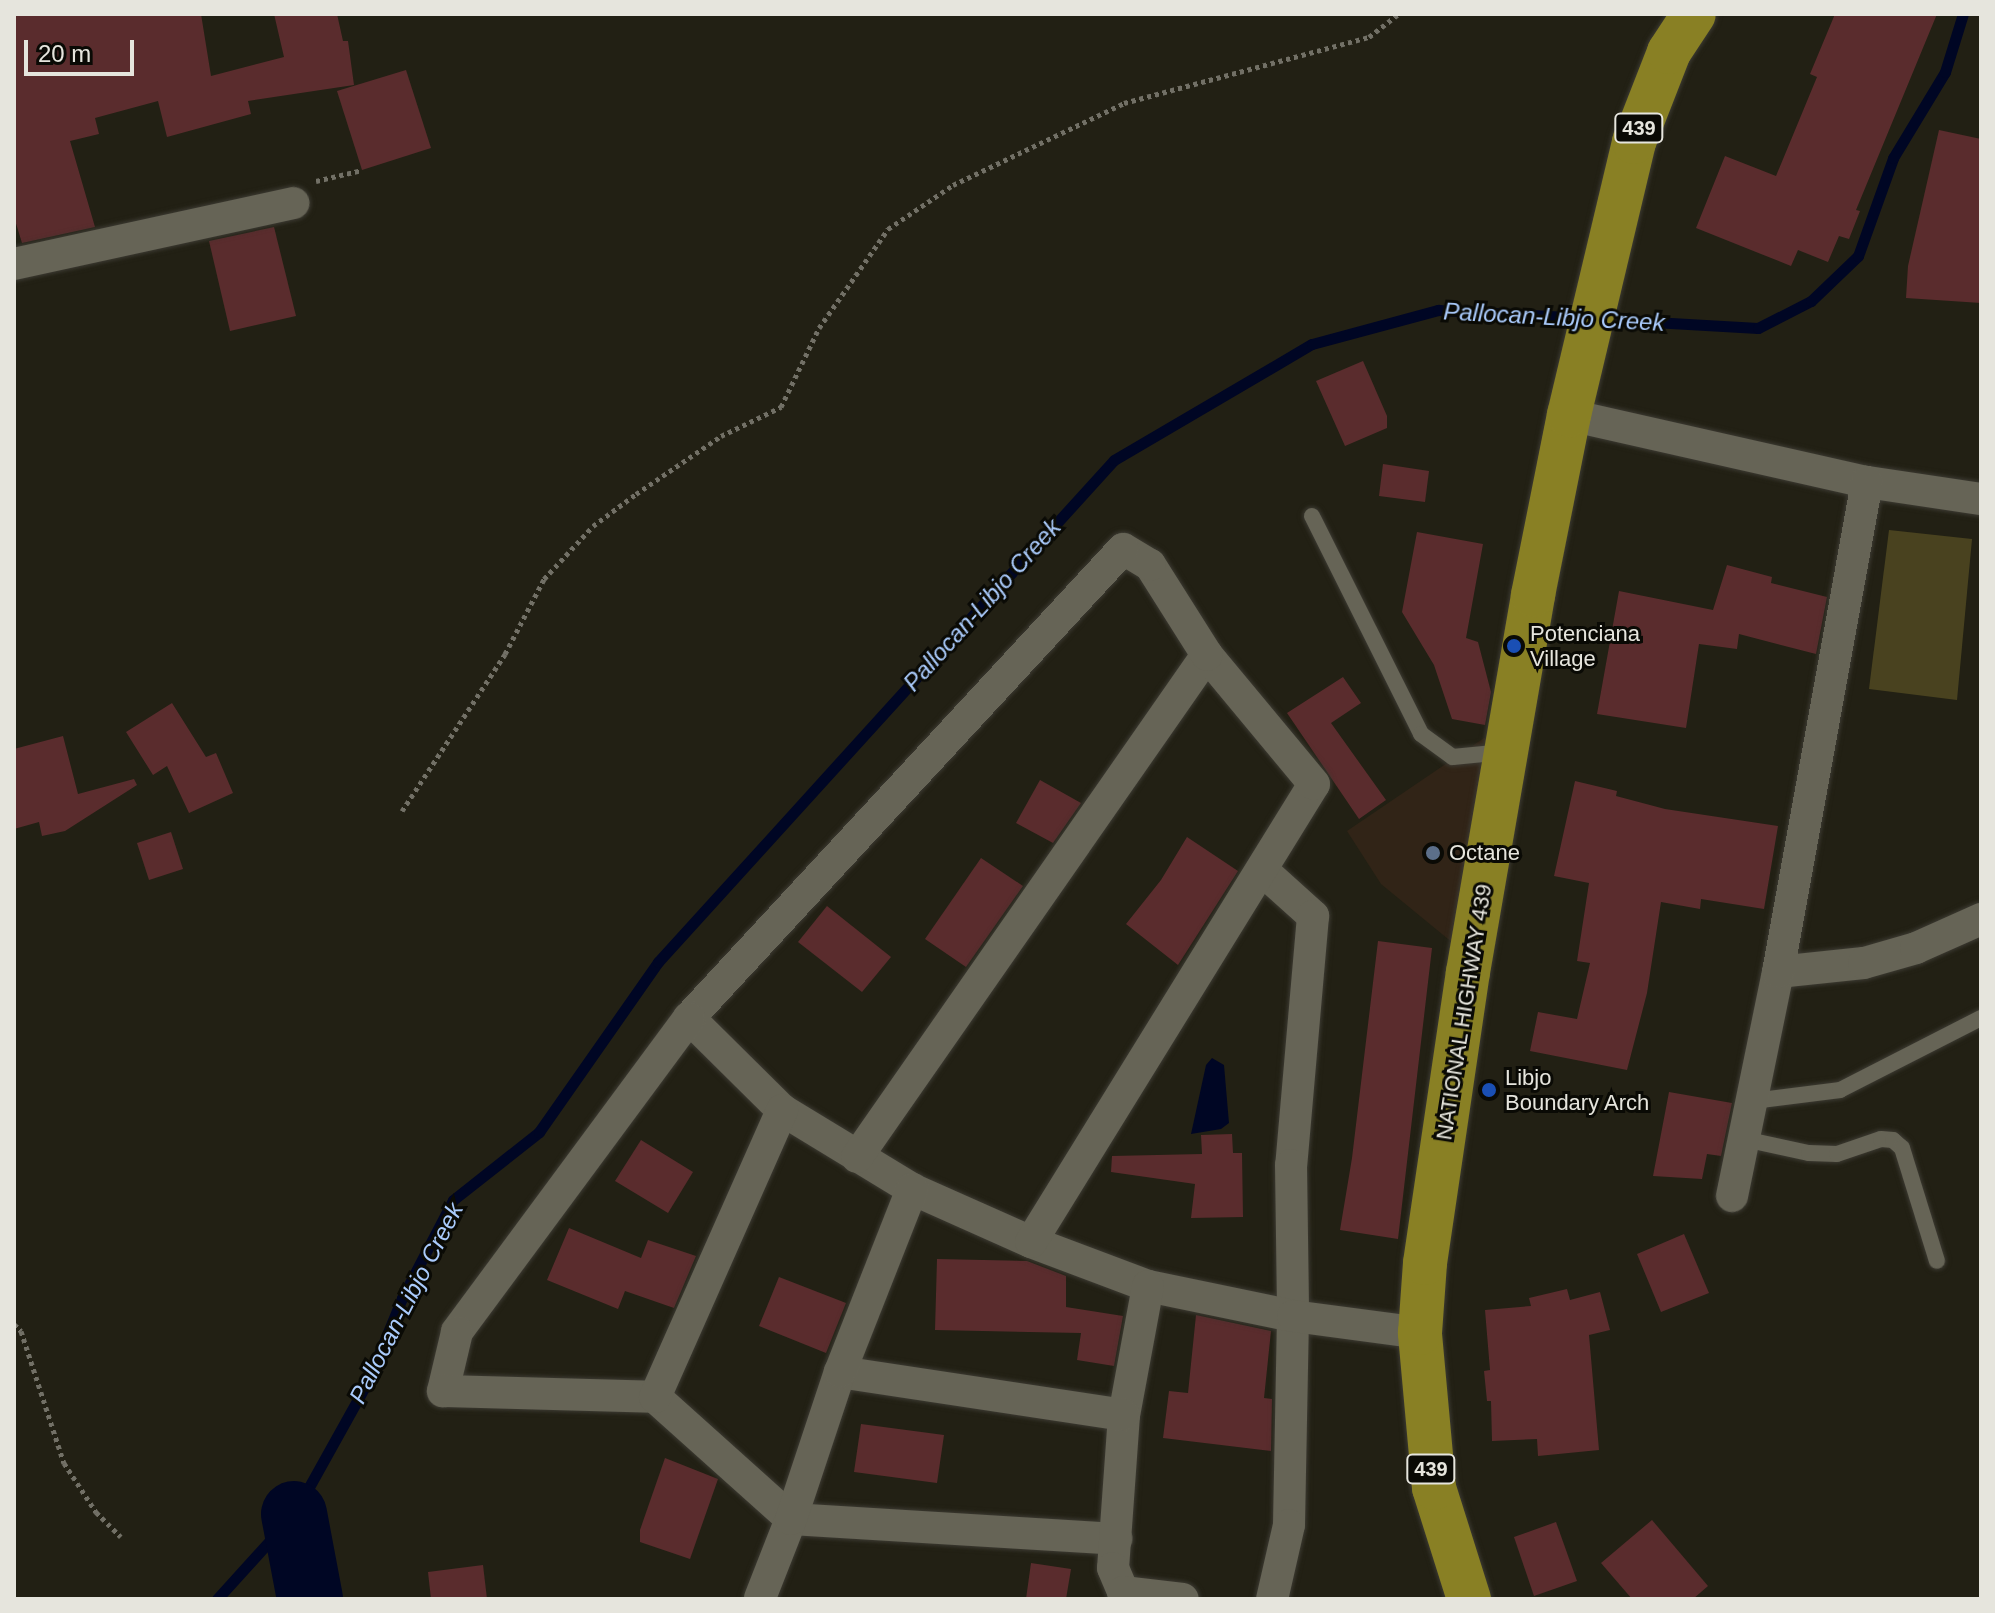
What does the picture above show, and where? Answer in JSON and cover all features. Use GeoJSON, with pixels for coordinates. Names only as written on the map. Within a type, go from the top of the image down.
{"type":"FeatureCollection","features":[{"type":"Feature","properties":{"kind":"main road","name":"NATIONAL HIGHWAY 439"},"geometry":{"type":"LineString","coordinates":[[1469,1599],[1434,1488],[1420,1333],[1425,1263],[1468,972],[1533,595],[1574,395],[1634,142],[1669,52],[1694,14]]}},
{"type":"Feature","properties":{"kind":"street"},"geometry":{"type":"LineString","coordinates":[[14,264],[293,203]]}},
{"type":"Feature","properties":{"kind":"street"},"geometry":{"type":"LineString","coordinates":[[1574,395],[1867,482],[1981,499]]}},
{"type":"Feature","properties":{"kind":"street"},"geometry":{"type":"LineString","coordinates":[[1732,1196],[1778,972],[1867,482]]}},
{"type":"Feature","properties":{"kind":"street"},"geometry":{"type":"LineString","coordinates":[[1031,1242],[1314,784],[1207,655],[1150,565],[1123,549],[689,1018],[457,1332],[443,1391],[655,1397],[791,1519],[1116,1539]]}},
{"type":"Feature","properties":{"kind":"street"},"geometry":{"type":"LineString","coordinates":[[857,1157],[1207,655]]}},
{"type":"Feature","properties":{"kind":"street"},"geometry":{"type":"LineString","coordinates":[[1262,870],[1313,916],[1291,1165],[1293,1316],[1289,1525],[1272,1599]]}},
{"type":"Feature","properties":{"kind":"street"},"geometry":{"type":"LineString","coordinates":[[1778,972],[1864,963],[1916,948],[1981,919]]}},
{"type":"Feature","properties":{"kind":"street"},"geometry":{"type":"LineString","coordinates":[[689,1018],[782,1110],[912,1189],[1031,1242],[1148,1286],[1293,1316],[1420,1333]]}},
{"type":"Feature","properties":{"kind":"street"},"geometry":{"type":"LineString","coordinates":[[655,1397],[782,1110]]}},
{"type":"Feature","properties":{"kind":"street"},"geometry":{"type":"LineString","coordinates":[[760,1598],[791,1519],[840,1372],[912,1189]]}},
{"type":"Feature","properties":{"kind":"street"},"geometry":{"type":"LineString","coordinates":[[1148,1286],[1124,1415],[1113,1568],[1123,1592],[1183,1599]]}},
{"type":"Feature","properties":{"kind":"street"},"geometry":{"type":"LineString","coordinates":[[840,1372],[1124,1415]]}},
{"type":"Feature","properties":{"kind":"lane"},"geometry":{"type":"LineString","coordinates":[[1312,516],[1421,734],[1453,757],[1508,752]]}},
{"type":"Feature","properties":{"kind":"lane"},"geometry":{"type":"LineString","coordinates":[[1753,1101],[1840,1090],[1981,1018]]}},
{"type":"Feature","properties":{"kind":"lane"},"geometry":{"type":"LineString","coordinates":[[1744,1139],[1809,1153],[1837,1154],[1881,1139],[1893,1140],[1902,1148],[1937,1261]]}},
{"type":"Feature","properties":{"kind":"path"},"geometry":{"type":"LineString","coordinates":[[402,811],[505,654],[544,579],[593,526],[636,494],[721,436],[781,407],[819,328],[888,229],[953,185],[1124,103],[1369,37],[1398,14]]}},
{"type":"Feature","properties":{"kind":"path"},"geometry":{"type":"LineString","coordinates":[[14,1324],[21,1331],[64,1463],[96,1512],[121,1537]]}},
{"type":"Feature","properties":{"kind":"shaded area"},"geometry":{"type":"Polygon","coordinates":[[[1889,530],[1972,539],[1957,700],[1869,689],[1889,530]]]}},
{"type":"Feature","properties":{"kind":"shaded area"},"geometry":{"type":"Polygon","coordinates":[[[1484,738],[1494,738],[1459,948],[1381,884],[1347,831],[1484,738]]]}},
{"type":"Feature","properties":{"kind":"water"},"geometry":{"type":"Polygon","coordinates":[[[1212,1058],[1224,1065],[1229,1123],[1221,1129],[1191,1134],[1206,1065],[1212,1058]]]}},
{"type":"Feature","properties":{"kind":"building"},"geometry":{"type":"Polygon","coordinates":[[[14,14],[201,14],[211,76],[284,57],[274,14],[337,14],[343,41],[348,41],[354,85],[248,101],[251,114],[167,137],[158,101],[95,118],[99,134],[70,141],[95,227],[22,243],[14,217],[14,14]]]}},
{"type":"Feature","properties":{"kind":"building"},"geometry":{"type":"Polygon","coordinates":[[[1835,14],[1937,14],[1856,210],[1860,211],[1849,239],[1839,236],[1828,262],[1798,250],[1791,266],[1696,228],[1725,156],[1776,176],[1817,77],[1810,74],[1835,14]]]}},
{"type":"Feature","properties":{"kind":"building"},"geometry":{"type":"Polygon","coordinates":[[[406,70],[431,148],[362,170],[337,91],[406,70]]]}},
{"type":"Feature","properties":{"kind":"building"},"geometry":{"type":"Polygon","coordinates":[[[1939,130],[1981,139],[1981,303],[1906,298],[1908,266],[1939,130]]]}},
{"type":"Feature","properties":{"kind":"building"},"geometry":{"type":"Polygon","coordinates":[[[274,227],[296,316],[230,331],[209,241],[274,227]]]}},
{"type":"Feature","properties":{"kind":"building"},"geometry":{"type":"Polygon","coordinates":[[[1363,361],[1387,416],[1387,428],[1345,446],[1316,381],[1363,361]]]}},
{"type":"Feature","properties":{"kind":"building"},"geometry":{"type":"Polygon","coordinates":[[[1383,464],[1429,471],[1425,502],[1379,496],[1383,464]]]}},
{"type":"Feature","properties":{"kind":"building"},"geometry":{"type":"Polygon","coordinates":[[[1417,532],[1483,544],[1466,638],[1478,642],[1491,692],[1485,725],[1452,719],[1434,665],[1402,612],[1417,532]]]}},
{"type":"Feature","properties":{"kind":"building"},"geometry":{"type":"Polygon","coordinates":[[[1727,565],[1772,577],[1771,583],[1827,597],[1816,654],[1739,634],[1737,649],[1699,644],[1686,728],[1597,714],[1619,591],[1713,610],[1727,565]]]}},
{"type":"Feature","properties":{"kind":"building"},"geometry":{"type":"Polygon","coordinates":[[[1343,677],[1361,703],[1331,723],[1386,800],[1359,819],[1287,713],[1343,677]]]}},
{"type":"Feature","properties":{"kind":"building"},"geometry":{"type":"Polygon","coordinates":[[[172,703],[206,757],[216,753],[233,793],[189,813],[167,766],[153,775],[126,732],[172,703]]]}},
{"type":"Feature","properties":{"kind":"building"},"geometry":{"type":"Polygon","coordinates":[[[63,736],[78,794],[134,779],[137,785],[65,831],[42,836],[39,822],[14,829],[14,749],[63,736]]]}},
{"type":"Feature","properties":{"kind":"building"},"geometry":{"type":"Polygon","coordinates":[[[1040,780],[1081,803],[1053,843],[1016,823],[1040,780]]]}},
{"type":"Feature","properties":{"kind":"building"},"geometry":{"type":"Polygon","coordinates":[[[1575,781],[1617,791],[1616,796],[1665,809],[1778,826],[1764,909],[1701,899],[1700,909],[1661,902],[1647,993],[1627,1070],[1530,1051],[1538,1012],[1577,1019],[1590,963],[1577,961],[1589,883],[1554,876],[1575,781]]]}},
{"type":"Feature","properties":{"kind":"building"},"geometry":{"type":"Polygon","coordinates":[[[171,832],[183,869],[149,880],[137,843],[171,832]]]}},
{"type":"Feature","properties":{"kind":"building"},"geometry":{"type":"Polygon","coordinates":[[[1187,837],[1238,871],[1178,965],[1126,924],[1161,880],[1187,837]]]}},
{"type":"Feature","properties":{"kind":"building"},"geometry":{"type":"Polygon","coordinates":[[[981,858],[1023,886],[966,967],[925,939],[981,858]]]}},
{"type":"Feature","properties":{"kind":"building"},"geometry":{"type":"Polygon","coordinates":[[[827,906],[891,957],[862,992],[798,942],[827,906]]]}},
{"type":"Feature","properties":{"kind":"building"},"geometry":{"type":"Polygon","coordinates":[[[1378,941],[1432,948],[1398,1239],[1340,1230],[1352,1158],[1378,941]]]}},
{"type":"Feature","properties":{"kind":"building"},"geometry":{"type":"Polygon","coordinates":[[[1669,1092],[1732,1103],[1721,1156],[1707,1154],[1702,1179],[1653,1176],[1669,1092]]]}},
{"type":"Feature","properties":{"kind":"building"},"geometry":{"type":"Polygon","coordinates":[[[1232,1134],[1233,1153],[1242,1153],[1243,1217],[1191,1218],[1195,1184],[1111,1172],[1112,1156],[1202,1154],[1201,1135],[1232,1134]]]}},
{"type":"Feature","properties":{"kind":"building"},"geometry":{"type":"Polygon","coordinates":[[[641,1140],[693,1172],[668,1213],[615,1181],[641,1140]]]}},
{"type":"Feature","properties":{"kind":"building"},"geometry":{"type":"Polygon","coordinates":[[[569,1228],[641,1258],[648,1240],[696,1256],[674,1308],[625,1291],[618,1309],[547,1280],[569,1228]]]}},
{"type":"Feature","properties":{"kind":"building"},"geometry":{"type":"Polygon","coordinates":[[[1684,1234],[1709,1293],[1661,1312],[1637,1254],[1684,1234]]]}},
{"type":"Feature","properties":{"kind":"building"},"geometry":{"type":"Polygon","coordinates":[[[937,1259],[1027,1261],[1066,1276],[1066,1307],[1123,1316],[1114,1366],[1077,1360],[1081,1333],[935,1330],[937,1259]]]}},
{"type":"Feature","properties":{"kind":"building"},"geometry":{"type":"Polygon","coordinates":[[[779,1277],[846,1303],[826,1353],[759,1326],[779,1277]]]}},
{"type":"Feature","properties":{"kind":"building"},"geometry":{"type":"Polygon","coordinates":[[[1567,1289],[1570,1300],[1600,1292],[1610,1330],[1589,1335],[1599,1450],[1538,1456],[1537,1439],[1492,1441],[1491,1401],[1487,1401],[1484,1371],[1490,1370],[1485,1310],[1531,1306],[1529,1298],[1567,1289]]]}},
{"type":"Feature","properties":{"kind":"building"},"geometry":{"type":"Polygon","coordinates":[[[1196,1315],[1271,1331],[1264,1398],[1272,1399],[1271,1451],[1163,1438],[1169,1391],[1188,1393],[1196,1315]]]}},
{"type":"Feature","properties":{"kind":"building"},"geometry":{"type":"Polygon","coordinates":[[[861,1424],[944,1435],[937,1483],[854,1472],[861,1424]]]}},
{"type":"Feature","properties":{"kind":"building"},"geometry":{"type":"Polygon","coordinates":[[[665,1458],[718,1479],[690,1559],[640,1542],[640,1530],[665,1458]]]}},
{"type":"Feature","properties":{"kind":"building"},"geometry":{"type":"Polygon","coordinates":[[[1652,1520],[1708,1586],[1693,1599],[1632,1599],[1601,1563],[1652,1520]]]}},
{"type":"Feature","properties":{"kind":"building"},"geometry":{"type":"Polygon","coordinates":[[[1556,1522],[1577,1581],[1534,1596],[1514,1537],[1556,1522]]]}},
{"type":"Feature","properties":{"kind":"building"},"geometry":{"type":"Polygon","coordinates":[[[1031,1563],[1071,1569],[1066,1599],[1026,1599],[1031,1563]]]}},
{"type":"Feature","properties":{"kind":"building"},"geometry":{"type":"Polygon","coordinates":[[[483,1565],[487,1599],[431,1599],[428,1572],[483,1565]]]}},
{"type":"Feature","properties":{"kind":"waterway","name":"Pallocan-Libjo Creek"},"geometry":{"type":"LineString","coordinates":[[1601,319],[1758,328],[1811,301],[1858,256],[1893,158],[1945,72],[1963,14]]}},
{"type":"Feature","properties":{"kind":"waterway","name":"Pallocan-Libjo Creek"},"geometry":{"type":"LineString","coordinates":[[217,1599],[294,1514],[368,1381],[402,1298],[453,1200],[539,1132],[658,962],[1114,460],[1312,344],[1438,310],[1584,318]]}},
{"type":"Feature","properties":{"kind":"waterway"},"geometry":{"type":"LineString","coordinates":[[294,1514],[310,1599]]}},
{"type":"Feature","properties":{"kind":"place","name":"Potenciana Village"},"geometry":{"type":"Point","coordinates":[1514,646]}},
{"type":"Feature","properties":{"kind":"place","name":"Octane"},"geometry":{"type":"Point","coordinates":[1433,853]}},
{"type":"Feature","properties":{"kind":"place","name":"Libjo Boundary Arch"},"geometry":{"type":"Point","coordinates":[1489,1090]}}]}
